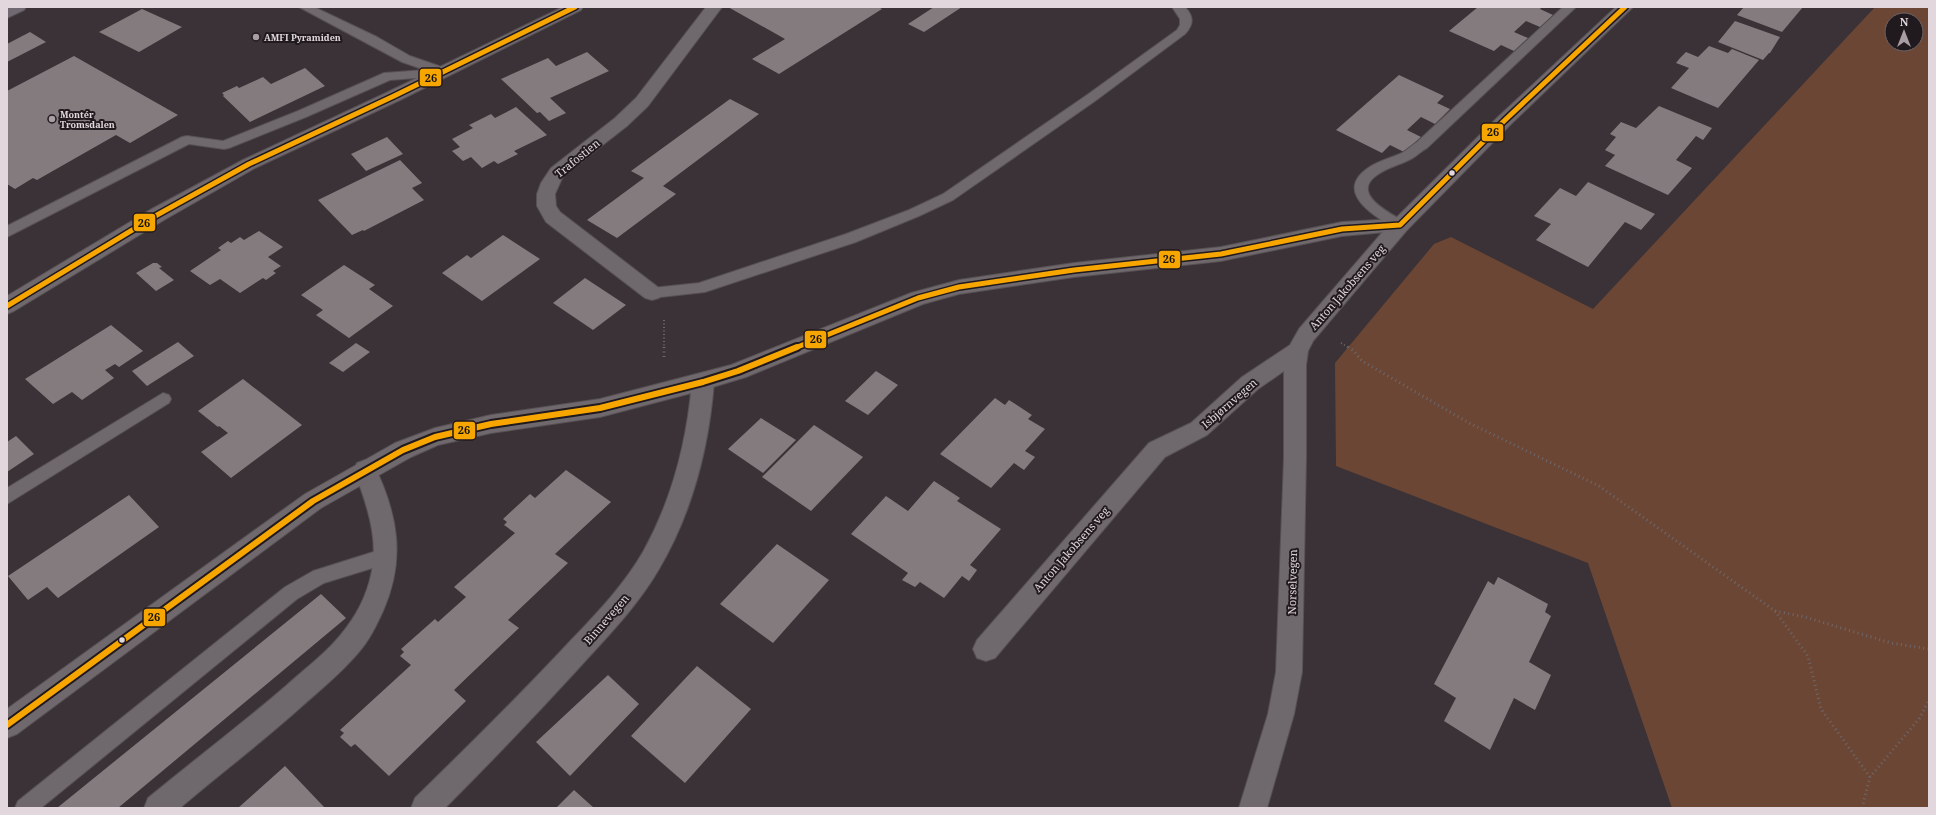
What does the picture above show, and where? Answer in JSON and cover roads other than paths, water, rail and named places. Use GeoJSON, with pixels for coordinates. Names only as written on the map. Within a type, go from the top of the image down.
{"type":"FeatureCollection","features":[{"type":"Feature","properties":{"kind":"highway"},"geometry":{"type":"LineString","coordinates":[[7,13],[18,7]]}},
{"type":"Feature","properties":{"kind":"street"},"geometry":{"type":"LineString","coordinates":[[7,306],[157,216],[222,179],[575,7]]}},
{"type":"Feature","properties":{"kind":"street","name":"Trafostien"},"geometry":{"type":"LineString","coordinates":[[652,293],[553,217],[546,206],[546,192],[549,182],[556,172],[621,122],[642,102],[714,7]]}},
{"type":"Feature","properties":{"kind":"street","name":"Anton Jakobsens veg"},"geometry":{"type":"LineString","coordinates":[[1297,351],[1313,326],[1400,226],[1504,121],[1625,7]]}},
{"type":"Feature","properties":{"kind":"street"},"geometry":{"type":"LineString","coordinates":[[7,725],[313,501],[365,470],[403,450],[435,437],[491,424],[600,408],[703,382],[738,371],[918,298],[959,287],[1074,270],[1221,254],[1342,229],[1400,226]]}},
{"type":"Feature","properties":{"kind":"street","name":"Isbjørnvegen"},"geometry":{"type":"LineString","coordinates":[[1157,450],[1199,429],[1250,383],[1297,351]]}},
{"type":"Feature","properties":{"kind":"street","name":"Norselvegen"},"geometry":{"type":"LineString","coordinates":[[1253,808],[1281,714],[1289,672],[1295,458],[1295,365],[1297,351]]}},
{"type":"Feature","properties":{"kind":"street","name":"Binnevegen"},"geometry":{"type":"LineString","coordinates":[[425,808],[535,698],[603,623],[629,592],[650,562],[667,527],[694,446],[702,410],[703,382]]}},
{"type":"Feature","properties":{"kind":"street","name":"Anton Jakobsens veg"},"geometry":{"type":"LineString","coordinates":[[986,649],[1157,450]]}},
{"type":"Feature","properties":{"kind":"street"},"geometry":{"type":"LineString","coordinates":[[158,808],[283,706],[354,638],[368,617],[381,586],[386,556],[382,525],[365,470]]}},
{"type":"Feature","properties":{"kind":"lane"},"geometry":{"type":"LineString","coordinates":[[305,7],[373,40],[406,59],[442,72]]}},
{"type":"Feature","properties":{"kind":"lane"},"geometry":{"type":"LineString","coordinates":[[652,293],[700,288],[851,238],[914,213],[948,197],[1091,98],[1181,32],[1186,24],[1186,17],[1178,7]]}},
{"type":"Feature","properties":{"kind":"lane"},"geometry":{"type":"LineString","coordinates":[[1400,226],[1368,203],[1361,188],[1362,181],[1377,168],[1409,154],[1422,145],[1570,7]]}},
{"type":"Feature","properties":{"kind":"lane"},"geometry":{"type":"LineString","coordinates":[[7,232],[187,140],[224,145],[302,114],[362,86],[388,76],[442,72]]}},
{"type":"Feature","properties":{"kind":"lane"},"geometry":{"type":"LineString","coordinates":[[7,497],[163,399]]}},
{"type":"Feature","properties":{"kind":"lane"},"geometry":{"type":"LineString","coordinates":[[25,808],[291,593],[319,577],[386,556]]}},
{"type":"Feature","properties":{"kind":"place","name":"AMFI Pyramiden"},"geometry":{"type":"Point","coordinates":[256,37]}},
{"type":"Feature","properties":{"kind":"place","name":"Montér Tromsdalen"},"geometry":{"type":"Point","coordinates":[52,119]}}]}
